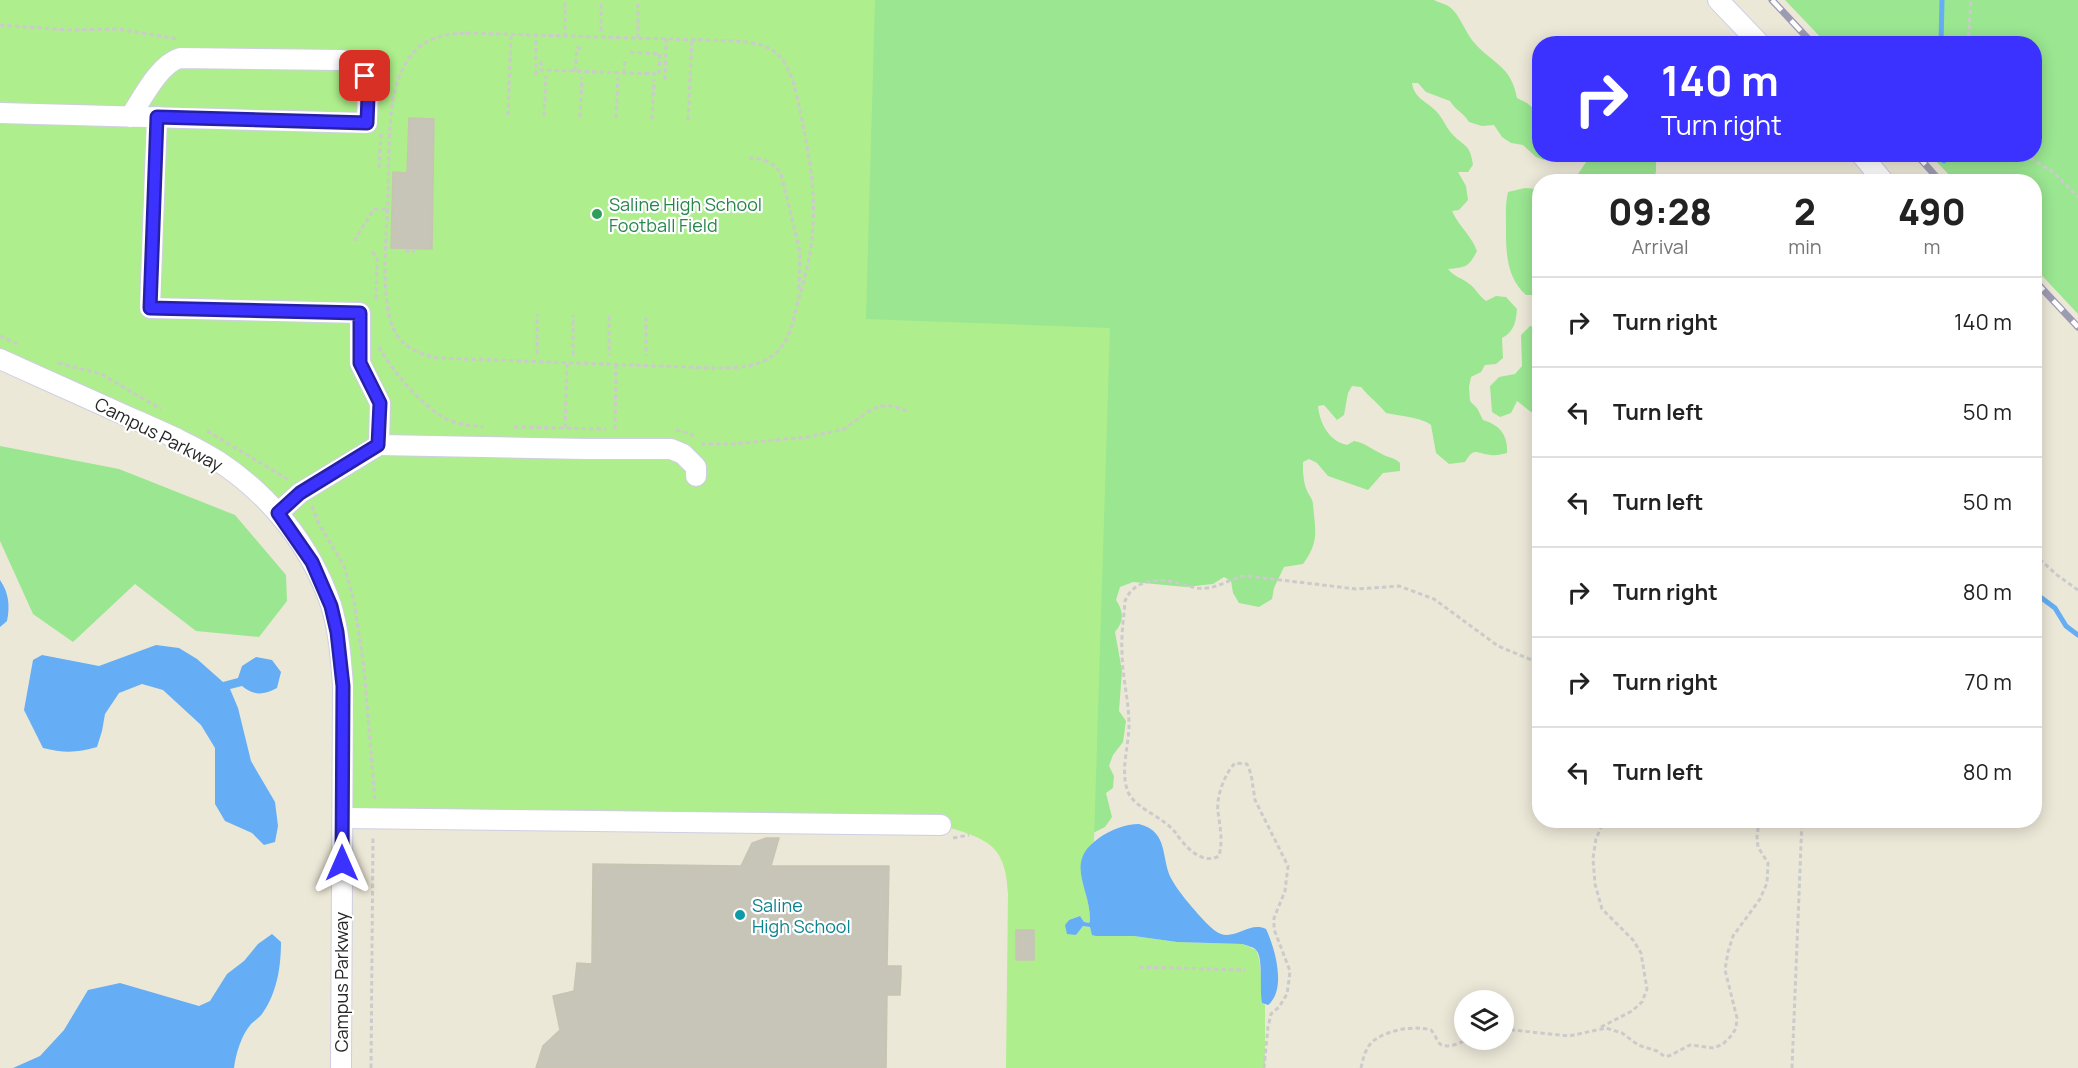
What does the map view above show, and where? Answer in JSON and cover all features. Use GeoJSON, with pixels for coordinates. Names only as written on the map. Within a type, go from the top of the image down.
{"type":"FeatureCollection","features":[{"type":"Feature","properties":{"kind":"street"},"geometry":{"type":"LineString","coordinates":[[1718,0],[1752,36]]}},
{"type":"Feature","properties":{"kind":"street"},"geometry":{"type":"LineString","coordinates":[[0,113],[130,117],[367,123],[366,81],[359,68],[342,60],[180,58],[170,62],[162,69],[130,117]]}},
{"type":"Feature","properties":{"kind":"street"},"geometry":{"type":"LineString","coordinates":[[157,117],[150,308],[360,313],[360,363],[380,403],[378,445]]}},
{"type":"Feature","properties":{"kind":"street"},"geometry":{"type":"LineString","coordinates":[[1868,162],[1878,174]]}},
{"type":"Feature","properties":{"kind":"street","name":"Campus Parkway"},"geometry":{"type":"LineString","coordinates":[[0,359],[204,453],[245,482],[278,513],[312,562],[331,606],[337,632],[343,686],[341,1068]]}},
{"type":"Feature","properties":{"kind":"street"},"geometry":{"type":"LineString","coordinates":[[278,513],[300,493],[378,445],[671,449],[683,454],[696,467],[696,476]]}},
{"type":"Feature","properties":{"kind":"street"},"geometry":{"type":"LineString","coordinates":[[343,818],[944,832]]}},
{"type":"Feature","properties":{"kind":"path"},"geometry":{"type":"LineString","coordinates":[[1969,36],[1971,0]]}},
{"type":"Feature","properties":{"kind":"path"},"geometry":{"type":"LineString","coordinates":[[565,1],[565,37]]}},
{"type":"Feature","properties":{"kind":"path"},"geometry":{"type":"LineString","coordinates":[[601,2],[601,31]]}},
{"type":"Feature","properties":{"kind":"path"},"geometry":{"type":"LineString","coordinates":[[638,4],[638,39]]}},
{"type":"Feature","properties":{"kind":"path"},"geometry":{"type":"LineString","coordinates":[[455,34],[565,37],[737,41],[766,47],[784,63],[792,80],[809,159],[813,216],[811,249],[789,334],[770,358],[753,365],[730,368],[438,358],[419,353],[405,345],[395,332],[387,305],[390,139],[393,99],[398,80],[411,55],[422,44],[435,37],[455,34]]}},
{"type":"Feature","properties":{"kind":"path"},"geometry":{"type":"LineString","coordinates":[[508,115],[511,35]]}},
{"type":"Feature","properties":{"kind":"path"},"geometry":{"type":"LineString","coordinates":[[536,75],[537,36]]}},
{"type":"Feature","properties":{"kind":"path"},"geometry":{"type":"LineString","coordinates":[[665,80],[666,39]]}},
{"type":"Feature","properties":{"kind":"path"},"geometry":{"type":"LineString","coordinates":[[688,120],[692,40]]}},
{"type":"Feature","properties":{"kind":"path"},"geometry":{"type":"LineString","coordinates":[[575,71],[577,48],[581,48]]}},
{"type":"Feature","properties":{"kind":"path"},"geometry":{"type":"LineString","coordinates":[[541,61],[541,70],[659,74],[660,54],[628,52]]}},
{"type":"Feature","properties":{"kind":"path"},"geometry":{"type":"LineString","coordinates":[[624,73],[625,57]]}},
{"type":"Feature","properties":{"kind":"path"},"geometry":{"type":"LineString","coordinates":[[544,116],[546,76]]}},
{"type":"Feature","properties":{"kind":"path"},"geometry":{"type":"LineString","coordinates":[[580,117],[582,77]]}},
{"type":"Feature","properties":{"kind":"path"},"geometry":{"type":"LineString","coordinates":[[616,118],[618,78]]}},
{"type":"Feature","properties":{"kind":"path"},"geometry":{"type":"LineString","coordinates":[[652,119],[654,79]]}},
{"type":"Feature","properties":{"kind":"path"},"geometry":{"type":"LineString","coordinates":[[381,138],[390,139]]}},
{"type":"Feature","properties":{"kind":"path"},"geometry":{"type":"LineString","coordinates":[[749,158],[764,159],[773,164],[781,174],[785,185],[801,264],[796,310]]}},
{"type":"Feature","properties":{"kind":"path"},"geometry":{"type":"LineString","coordinates":[[2038,162],[2053,171],[2078,197]]}},
{"type":"Feature","properties":{"kind":"path"},"geometry":{"type":"LineString","coordinates":[[354,241],[374,209],[388,209]]}},
{"type":"Feature","properties":{"kind":"path"},"geometry":{"type":"LineString","coordinates":[[405,251],[415,251]]}},
{"type":"Feature","properties":{"kind":"path"},"geometry":{"type":"LineString","coordinates":[[372,252],[377,256],[375,307]]}},
{"type":"Feature","properties":{"kind":"path"},"geometry":{"type":"LineString","coordinates":[[537,314],[537,354]]}},
{"type":"Feature","properties":{"kind":"path"},"geometry":{"type":"LineString","coordinates":[[573,315],[573,355]]}},
{"type":"Feature","properties":{"kind":"path"},"geometry":{"type":"LineString","coordinates":[[609,316],[609,356]]}},
{"type":"Feature","properties":{"kind":"path"},"geometry":{"type":"LineString","coordinates":[[646,317],[646,356]]}},
{"type":"Feature","properties":{"kind":"path"},"geometry":{"type":"LineString","coordinates":[[376,340],[394,370],[434,411],[454,422],[484,427]]}},
{"type":"Feature","properties":{"kind":"path"},"geometry":{"type":"LineString","coordinates":[[565,428],[567,363]]}},
{"type":"Feature","properties":{"kind":"path"},"geometry":{"type":"LineString","coordinates":[[615,429],[616,365]]}},
{"type":"Feature","properties":{"kind":"path"},"geometry":{"type":"LineString","coordinates":[[701,444],[732,444],[808,437],[844,429],[868,411],[880,406],[892,406],[909,411]]}},
{"type":"Feature","properties":{"kind":"path"},"geometry":{"type":"LineString","coordinates":[[507,427],[624,429]]}},
{"type":"Feature","properties":{"kind":"path"},"geometry":{"type":"LineString","coordinates":[[672,429],[691,434],[704,448]]}},
{"type":"Feature","properties":{"kind":"path"},"geometry":{"type":"LineString","coordinates":[[2042,561],[2078,590]]}},
{"type":"Feature","properties":{"kind":"path"},"geometry":{"type":"LineString","coordinates":[[1264,1068],[1271,1014],[1279,1007],[1287,994],[1289,980],[1290,971],[1274,929],[1274,918],[1285,891],[1288,866],[1255,800],[1247,764],[1235,763],[1229,769],[1218,797],[1221,847],[1219,856],[1215,858],[1207,859],[1197,855],[1182,843],[1161,818],[1134,801],[1128,793],[1125,775],[1129,726],[1122,652],[1125,601],[1128,594],[1136,585],[1151,581],[1177,582],[1202,589],[1210,588],[1235,576],[1356,589],[1399,586],[1434,599],[1498,646],[1532,660]]}},
{"type":"Feature","properties":{"kind":"path"},"geometry":{"type":"LineString","coordinates":[[1598,1029],[1632,1011],[1642,1002],[1647,989],[1641,952],[1633,940],[1602,909],[1595,884],[1593,858],[1601,828]]}},
{"type":"Feature","properties":{"kind":"path"},"geometry":{"type":"LineString","coordinates":[[1514,1030],[1569,1036],[1606,1028],[1622,1033],[1638,1045],[1669,1056],[1690,1045],[1714,1048],[1723,1044],[1736,1028],[1737,1018],[1725,970],[1728,952],[1733,936],[1760,899],[1767,883],[1768,863],[1758,847],[1758,828]]}},
{"type":"Feature","properties":{"kind":"path"},"geometry":{"type":"LineString","coordinates":[[1791,1068],[1802,828]]}},
{"type":"Feature","properties":{"kind":"path"},"geometry":{"type":"LineString","coordinates":[[944,832],[969,835]]}},
{"type":"Feature","properties":{"kind":"path"},"geometry":{"type":"LineString","coordinates":[[371,1068],[373,836]]}},
{"type":"Feature","properties":{"kind":"path"},"geometry":{"type":"LineString","coordinates":[[1138,967],[1245,970]]}},
{"type":"Feature","properties":{"kind":"path"},"geometry":{"type":"LineString","coordinates":[[1361,1068],[1365,1052],[1372,1042],[1386,1034],[1424,1028],[1431,1030],[1439,1043],[1454,1045]]}},
{"type":"Feature","properties":{"kind":"green space"},"geometry":{"type":"Polygon","coordinates":[[[0,0],[875,0],[866,319],[1110,328],[1094,841],[1086,851],[1081,871],[1090,921],[1089,923],[1084,922],[1080,916],[1069,920],[1065,925],[1076,935],[1083,926],[1090,927],[1096,936],[1134,936],[1177,942],[1243,944],[1256,950],[1260,969],[1262,1003],[1265,1005],[1265,1068],[1006,1068],[1008,894],[1003,863],[998,853],[981,839],[941,825],[343,818],[343,711],[326,594],[245,482],[0,359],[0,0]]]}},
{"type":"Feature","properties":{"kind":"green space"},"geometry":{"type":"Polygon","coordinates":[[[859,0],[1434,0],[1447,5],[1454,11],[1472,40],[1505,71],[1517,98],[1532,107],[1532,153],[1523,145],[1511,143],[1502,137],[1494,125],[1482,126],[1469,122],[1450,101],[1426,92],[1418,83],[1412,83],[1418,96],[1438,114],[1457,139],[1467,147],[1472,158],[1473,165],[1468,172],[1458,172],[1466,186],[1468,200],[1459,210],[1452,211],[1477,251],[1466,266],[1448,269],[1470,285],[1486,301],[1496,296],[1506,297],[1517,309],[1514,326],[1502,338],[1503,358],[1496,364],[1485,365],[1481,372],[1471,377],[1469,387],[1470,401],[1477,408],[1483,420],[1502,432],[1506,441],[1507,453],[1493,455],[1474,452],[1465,462],[1449,464],[1436,453],[1431,425],[1416,418],[1386,413],[1361,387],[1352,386],[1348,393],[1344,415],[1337,420],[1324,405],[1318,406],[1326,431],[1341,443],[1347,445],[1354,441],[1358,442],[1396,460],[1400,463],[1400,471],[1383,473],[1368,490],[1328,476],[1317,463],[1309,459],[1303,462],[1305,484],[1313,502],[1314,542],[1303,564],[1284,567],[1274,588],[1272,599],[1259,607],[1239,603],[1233,593],[1231,581],[1224,577],[1213,584],[1186,587],[1133,582],[1120,587],[1116,600],[1122,616],[1115,632],[1122,671],[1119,711],[1126,721],[1123,742],[1113,755],[1109,766],[1114,776],[1113,788],[1106,793],[1112,817],[1105,827],[1093,833],[827,300],[859,0]]]}},
{"type":"Feature","properties":{"kind":"green space"},"geometry":{"type":"Polygon","coordinates":[[[1785,0],[2078,0],[2078,314],[2042,276],[2042,174],[1948,174],[1937,162],[2042,162],[2042,36],[1819,36],[1785,0]]]}},
{"type":"Feature","properties":{"kind":"green space"},"geometry":{"type":"Polygon","coordinates":[[[1586,162],[1656,162],[1655,174],[1578,174],[1586,162]]]}},
{"type":"Feature","properties":{"kind":"green space"},"geometry":{"type":"Polygon","coordinates":[[[1532,188],[1532,295],[1526,295],[1515,281],[1507,257],[1506,201],[1508,192],[1532,188]]]}},
{"type":"Feature","properties":{"kind":"green space"},"geometry":{"type":"Polygon","coordinates":[[[1532,326],[1532,412],[1517,401],[1511,413],[1500,417],[1492,412],[1490,386],[1499,377],[1515,374],[1522,366],[1521,335],[1532,326]]]}},
{"type":"Feature","properties":{"kind":"green space"},"geometry":{"type":"Polygon","coordinates":[[[0,446],[119,469],[235,515],[286,575],[287,601],[259,637],[196,631],[135,584],[73,642],[33,614],[0,541],[0,446]]]}},
{"type":"Feature","properties":{"kind":"water"},"geometry":{"type":"Polygon","coordinates":[[[0,580],[7,595],[8,605],[7,621],[0,627],[0,580]]]}},
{"type":"Feature","properties":{"kind":"water"},"geometry":{"type":"Polygon","coordinates":[[[156,645],[179,648],[197,659],[223,682],[238,678],[242,666],[256,657],[272,660],[281,672],[277,688],[268,692],[255,693],[242,686],[230,689],[238,708],[251,761],[275,802],[278,826],[275,842],[264,845],[252,833],[225,821],[215,804],[215,748],[201,725],[163,690],[142,684],[119,693],[105,714],[97,747],[70,752],[43,748],[24,710],[33,660],[42,655],[99,666],[156,645]]]}},
{"type":"Feature","properties":{"kind":"water"},"geometry":{"type":"Polygon","coordinates":[[[1139,824],[1156,833],[1163,847],[1172,880],[1214,930],[1227,935],[1253,927],[1266,929],[1278,969],[1277,989],[1268,1005],[1262,1003],[1261,967],[1258,954],[1254,948],[1243,944],[1177,942],[1134,936],[1096,936],[1092,935],[1090,927],[1083,926],[1076,935],[1067,934],[1065,925],[1069,920],[1080,916],[1084,922],[1089,923],[1090,921],[1081,876],[1083,857],[1088,847],[1113,830],[1139,824]]]}},
{"type":"Feature","properties":{"kind":"water"},"geometry":{"type":"Polygon","coordinates":[[[272,934],[281,942],[275,989],[262,1014],[244,1034],[234,1068],[13,1068],[40,1056],[64,1030],[88,990],[120,983],[199,1006],[210,1001],[227,974],[244,961],[258,944],[272,934]]]}},
{"type":"Feature","properties":{"kind":"building"},"geometry":{"type":"Polygon","coordinates":[[[409,118],[434,119],[432,249],[391,248],[393,172],[407,173],[409,118]]]}},
{"type":"Feature","properties":{"kind":"building","name":"Saline High School"},"geometry":{"type":"Polygon","coordinates":[[[766,838],[779,838],[771,866],[889,866],[887,966],[901,966],[901,975],[900,995],[887,995],[886,1068],[536,1068],[543,1046],[560,1030],[553,996],[574,991],[577,963],[592,964],[593,864],[741,866],[752,843],[766,838]]]}},
{"type":"Feature","properties":{"kind":"building"},"geometry":{"type":"Polygon","coordinates":[[[1016,930],[1034,930],[1034,960],[1016,960],[1016,930]]]}},
{"type":"Feature","properties":{"kind":"waterway"},"geometry":{"type":"LineString","coordinates":[[1941,36],[1942,0]]}},
{"type":"Feature","properties":{"kind":"waterway"},"geometry":{"type":"LineString","coordinates":[[2042,598],[2055,608],[2066,626],[2078,635]]}},
{"type":"Feature","properties":{"kind":"railway"},"geometry":{"type":"LineString","coordinates":[[1772,0],[1806,36]]}},
{"type":"Feature","properties":{"kind":"railway"},"geometry":{"type":"LineString","coordinates":[[1923,162],[1934,174]]}},
{"type":"Feature","properties":{"kind":"railway"},"geometry":{"type":"LineString","coordinates":[[2042,289],[2078,327]]}},
{"type":"Feature","properties":{"kind":"place","name":"Saline High School Football Field"},"geometry":{"type":"Point","coordinates":[597,214]}},
{"type":"Feature","properties":{"kind":"place","name":"Saline High School"},"geometry":{"type":"Point","coordinates":[740,915]}},
{"type":"Feature","properties":{"kind":"route"},"geometry":{"type":"LineString","coordinates":[[342,863],[343,686],[337,632],[331,606],[321,580],[312,562],[278,513],[300,493],[378,445],[380,403],[361,368],[360,313],[150,308],[157,117],[367,123],[368,96],[365,76]]}}]}
